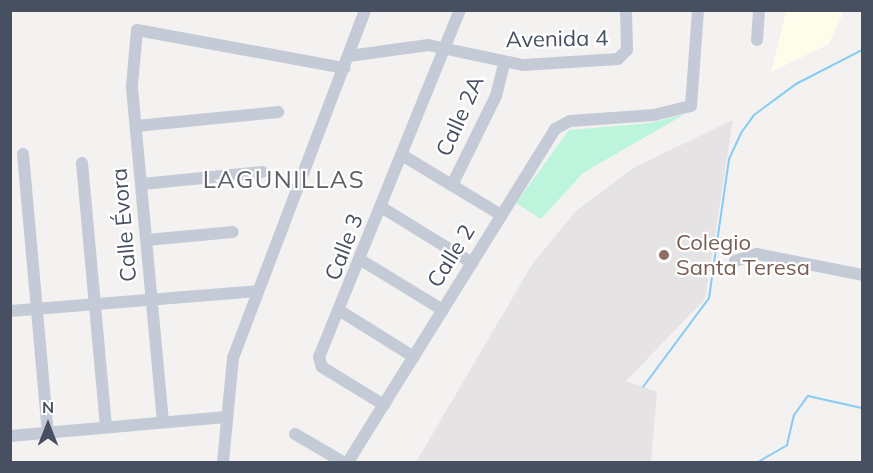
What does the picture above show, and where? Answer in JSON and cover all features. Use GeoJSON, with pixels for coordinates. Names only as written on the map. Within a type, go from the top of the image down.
{"type":"FeatureCollection","features":[{"type":"Feature","properties":{"kind":"street"},"geometry":{"type":"LineString","coordinates":[[224,462],[226,417],[233,358],[345,68],[365,10]]}},
{"type":"Feature","properties":{"kind":"street","name":"Calle 3"},"geometry":{"type":"LineString","coordinates":[[384,405],[319,363],[342,312],[381,207],[460,10]]}},
{"type":"Feature","properties":{"kind":"street","name":"Avenida 4"},"geometry":{"type":"LineString","coordinates":[[349,56],[428,45],[504,63],[624,56],[626,10]]}},
{"type":"Feature","properties":{"kind":"street","name":"Calle 2"},"geometry":{"type":"LineString","coordinates":[[348,462],[555,129],[570,121],[654,115],[691,106],[698,10]]}},
{"type":"Feature","properties":{"kind":"street"},"geometry":{"type":"LineString","coordinates":[[757,40],[759,10]]}},
{"type":"Feature","properties":{"kind":"street","name":"Calle Évora"},"geometry":{"type":"LineString","coordinates":[[163,422],[132,67],[141,28],[345,68]]}},
{"type":"Feature","properties":{"kind":"street","name":"Calle 2A"},"geometry":{"type":"LineString","coordinates":[[452,185],[496,96],[504,63]]}},
{"type":"Feature","properties":{"kind":"street"},"geometry":{"type":"LineString","coordinates":[[136,126],[278,112]]}},
{"type":"Feature","properties":{"kind":"street"},"geometry":{"type":"LineString","coordinates":[[23,154],[48,433]]}},
{"type":"Feature","properties":{"kind":"street"},"geometry":{"type":"LineString","coordinates":[[402,155],[501,215]]}},
{"type":"Feature","properties":{"kind":"street"},"geometry":{"type":"LineString","coordinates":[[82,164],[106,427]]}},
{"type":"Feature","properties":{"kind":"street"},"geometry":{"type":"LineString","coordinates":[[142,184],[262,172]]}},
{"type":"Feature","properties":{"kind":"street"},"geometry":{"type":"LineString","coordinates":[[381,207],[472,263]]}},
{"type":"Feature","properties":{"kind":"street"},"geometry":{"type":"LineString","coordinates":[[147,240],[233,232]]}},
{"type":"Feature","properties":{"kind":"street"},"geometry":{"type":"LineString","coordinates":[[735,261],[757,254],[862,275]]}},
{"type":"Feature","properties":{"kind":"street"},"geometry":{"type":"LineString","coordinates":[[361,260],[443,310]]}},
{"type":"Feature","properties":{"kind":"street"},"geometry":{"type":"LineString","coordinates":[[10,311],[258,291]]}},
{"type":"Feature","properties":{"kind":"street"},"geometry":{"type":"LineString","coordinates":[[342,312],[414,357]]}},
{"type":"Feature","properties":{"kind":"street"},"geometry":{"type":"LineString","coordinates":[[10,436],[226,417]]}},
{"type":"Feature","properties":{"kind":"street"},"geometry":{"type":"LineString","coordinates":[[295,434],[343,462]]}},
{"type":"Feature","properties":{"kind":"shaded area"},"geometry":{"type":"Polygon","coordinates":[[[786,11],[844,11],[829,44],[771,72],[786,11]]]}},
{"type":"Feature","properties":{"kind":"shaded area"},"geometry":{"type":"Polygon","coordinates":[[[733,120],[705,299],[626,381],[657,392],[651,462],[416,462],[533,263],[576,211],[635,167],[733,120]]]}},
{"type":"Feature","properties":{"kind":"green space"},"geometry":{"type":"Polygon","coordinates":[[[685,114],[583,173],[541,219],[516,203],[569,130],[650,123],[685,114]]]}},
{"type":"Feature","properties":{"kind":"waterway"},"geometry":{"type":"LineString","coordinates":[[643,387],[709,298],[729,159],[741,133],[754,115],[796,84],[862,50]]}},
{"type":"Feature","properties":{"kind":"waterway"},"geometry":{"type":"LineString","coordinates":[[758,462],[787,445],[794,415],[808,396],[862,408]]}},
{"type":"Feature","properties":{"kind":"place","name":"Colegio Santa Teresa"},"geometry":{"type":"Point","coordinates":[664,255]}},
{"type":"Feature","properties":{"kind":"district","name":"LAGUNILLAS"},"geometry":{"type":"Point","coordinates":[284,180]}}]}
